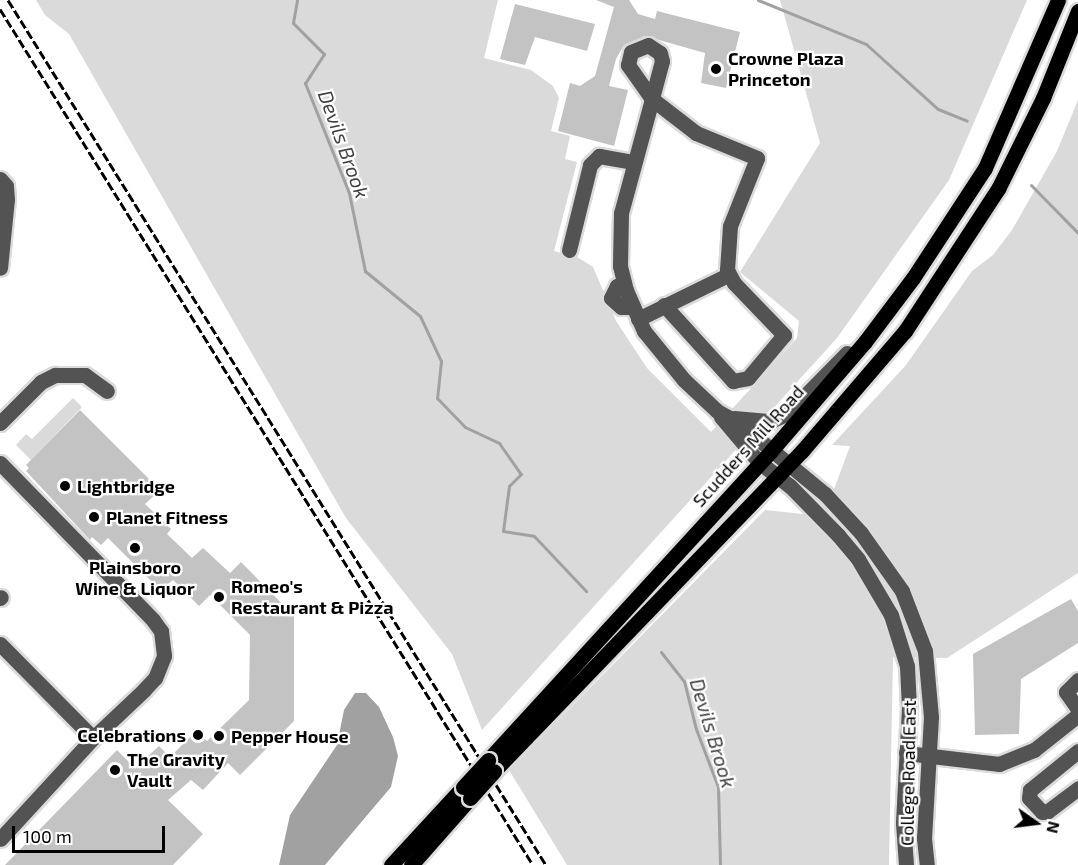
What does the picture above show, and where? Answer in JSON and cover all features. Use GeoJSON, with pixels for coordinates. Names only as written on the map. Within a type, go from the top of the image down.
{"type":"FeatureCollection","features":[{"type":"Feature","properties":{"kind":"main road","name":"Scudders Mill Road"},"geometry":{"type":"LineString","coordinates":[[491,766],[771,451],[864,343],[913,278],[985,168],[1058,0]]}},
{"type":"Feature","properties":{"kind":"main road","name":"Scudders Mill Road"},"geometry":{"type":"LineString","coordinates":[[391,865],[777,477],[898,340],[944,277],[1023,140],[1078,11]]}},
{"type":"Feature","properties":{"kind":"main road","name":"Scudders Mill Road"},"geometry":{"type":"LineString","coordinates":[[411,865],[466,792]]}},
{"type":"Feature","properties":{"kind":"street"},"geometry":{"type":"LineString","coordinates":[[664,305],[728,377],[740,382],[755,370],[784,335],[728,275],[730,226],[757,158],[696,133],[652,99],[632,162],[619,240],[624,283],[635,313],[655,348],[717,411],[755,422],[781,417],[851,349],[864,343]]}},
{"type":"Feature","properties":{"kind":"street"},"geometry":{"type":"LineString","coordinates":[[569,250],[595,150],[632,162]]}},
{"type":"Feature","properties":{"kind":"street"},"geometry":{"type":"LineString","coordinates":[[0,179],[6,186],[7,199],[0,267]]}},
{"type":"Feature","properties":{"kind":"street"},"geometry":{"type":"LineString","coordinates":[[635,313],[664,305],[728,275]]}},
{"type":"Feature","properties":{"kind":"street"},"geometry":{"type":"LineString","coordinates":[[0,423],[41,382],[55,375],[86,375],[107,391]]}},
{"type":"Feature","properties":{"kind":"street","name":"College Road East"},"geometry":{"type":"LineString","coordinates":[[717,411],[740,424],[789,464],[861,533],[902,591],[925,651],[931,717],[928,755],[927,865]]}},
{"type":"Feature","properties":{"kind":"street","name":"College Road East"},"geometry":{"type":"LineString","coordinates":[[717,411],[759,462],[777,477],[858,559],[891,615],[907,666],[903,823],[906,865]]}},
{"type":"Feature","properties":{"kind":"street"},"geometry":{"type":"LineString","coordinates":[[0,463],[161,631],[164,656],[155,678],[93,738],[0,839]]}},
{"type":"Feature","properties":{"kind":"street"},"geometry":{"type":"LineString","coordinates":[[0,644],[93,738]]}},
{"type":"Feature","properties":{"kind":"street"},"geometry":{"type":"LineString","coordinates":[[1078,680],[1066,692],[1078,709]]}},
{"type":"Feature","properties":{"kind":"street"},"geometry":{"type":"LineString","coordinates":[[906,753],[975,764],[1015,760],[1078,715]]}},
{"type":"Feature","properties":{"kind":"street"},"geometry":{"type":"LineString","coordinates":[[1078,751],[1030,790],[1029,798],[1042,813],[1078,788]]}},
{"type":"Feature","properties":{"kind":"shaded area"},"geometry":{"type":"Polygon","coordinates":[[[36,0],[498,0],[484,58],[531,70],[553,86],[559,98],[551,131],[570,136],[565,159],[577,162],[554,251],[579,258],[593,267],[616,321],[647,368],[711,432],[797,338],[799,321],[740,272],[820,143],[780,0],[1027,0],[949,180],[837,338],[482,730],[452,654],[346,518],[69,34],[45,15],[36,0]]]}},
{"type":"Feature","properties":{"kind":"shaded area"},"geometry":{"type":"Polygon","coordinates":[[[1078,100],[1078,573],[947,658],[893,657],[889,865],[567,865],[509,770],[765,510],[803,514],[833,492],[850,446],[832,445],[906,365],[972,271],[993,255],[1012,230],[1057,151],[1078,100]]]}},
{"type":"Feature","properties":{"kind":"shaded area"},"geometry":{"type":"Polygon","coordinates":[[[73,398],[82,407],[31,460],[16,445],[26,434],[32,439],[73,398]]]}},
{"type":"Feature","properties":{"kind":"shaded area"},"geometry":{"type":"Polygon","coordinates":[[[355,693],[366,693],[379,707],[393,737],[398,756],[391,787],[325,865],[279,865],[290,815],[337,745],[344,710],[355,693]]]}},
{"type":"Feature","properties":{"kind":"building","name":"Crowne Plaza Princeton"},"geometry":{"type":"Polygon","coordinates":[[[596,0],[629,0],[638,14],[655,19],[657,11],[740,32],[726,88],[701,83],[705,53],[645,36],[624,45],[616,59],[609,86],[628,90],[614,146],[558,131],[570,83],[580,86],[595,76],[614,7],[596,0]]]}},
{"type":"Feature","properties":{"kind":"building"},"geometry":{"type":"Polygon","coordinates":[[[515,4],[595,24],[587,51],[535,37],[525,65],[500,59],[515,4]]]}},
{"type":"Feature","properties":{"kind":"building"},"geometry":{"type":"Polygon","coordinates":[[[80,410],[160,490],[145,504],[171,529],[167,534],[192,558],[203,548],[230,573],[241,562],[294,616],[294,721],[240,775],[228,763],[203,790],[191,780],[168,800],[203,834],[173,865],[5,865],[117,750],[135,768],[159,746],[170,757],[196,731],[207,741],[249,700],[250,635],[210,595],[199,606],[173,580],[160,590],[108,538],[101,545],[92,537],[90,540],[26,471],[29,468],[26,465],[80,410]]]}},
{"type":"Feature","properties":{"kind":"building"},"geometry":{"type":"Polygon","coordinates":[[[1071,599],[1078,611],[1078,643],[1021,679],[1019,734],[975,735],[973,654],[1071,599]]]}},
{"type":"Feature","properties":{"kind":"waterway","name":"Devils Brook"},"geometry":{"type":"LineString","coordinates":[[297,0],[293,23],[324,54],[305,83],[349,193],[365,271],[420,316],[441,361],[437,398],[465,427],[499,443],[521,474],[509,486],[503,531],[534,536],[586,591]]}},
{"type":"Feature","properties":{"kind":"waterway"},"geometry":{"type":"LineString","coordinates":[[758,0],[866,44],[938,109],[967,121]]}},
{"type":"Feature","properties":{"kind":"waterway"},"geometry":{"type":"LineString","coordinates":[[1031,185],[1078,233]]}},
{"type":"Feature","properties":{"kind":"waterway","name":"Devils Brook"},"geometry":{"type":"LineString","coordinates":[[661,652],[684,681],[696,729],[718,787],[720,865]]}},
{"type":"Feature","properties":{"kind":"railway"},"geometry":{"type":"LineString","coordinates":[[8,0],[546,865]]}},
{"type":"Feature","properties":{"kind":"railway"},"geometry":{"type":"LineString","coordinates":[[0,9],[533,865]]}},
{"type":"Feature","properties":{"kind":"place","name":"Crowne Plaza Princeton"},"geometry":{"type":"Point","coordinates":[716,69]}},
{"type":"Feature","properties":{"kind":"place","name":"Lightbridge"},"geometry":{"type":"Point","coordinates":[65,486]}},
{"type":"Feature","properties":{"kind":"place","name":"Planet Fitness"},"geometry":{"type":"Point","coordinates":[94,517]}},
{"type":"Feature","properties":{"kind":"place","name":"Plainsboro Wine & Liquor"},"geometry":{"type":"Point","coordinates":[135,548]}},
{"type":"Feature","properties":{"kind":"place","name":"Romeo's Restaurant & Pizza"},"geometry":{"type":"Point","coordinates":[219,597]}},
{"type":"Feature","properties":{"kind":"place","name":"Celebrations"},"geometry":{"type":"Point","coordinates":[198,735]}},
{"type":"Feature","properties":{"kind":"place","name":"Pepper House"},"geometry":{"type":"Point","coordinates":[219,736]}},
{"type":"Feature","properties":{"kind":"place","name":"The Gravity Vault"},"geometry":{"type":"Point","coordinates":[115,770]}}]}
